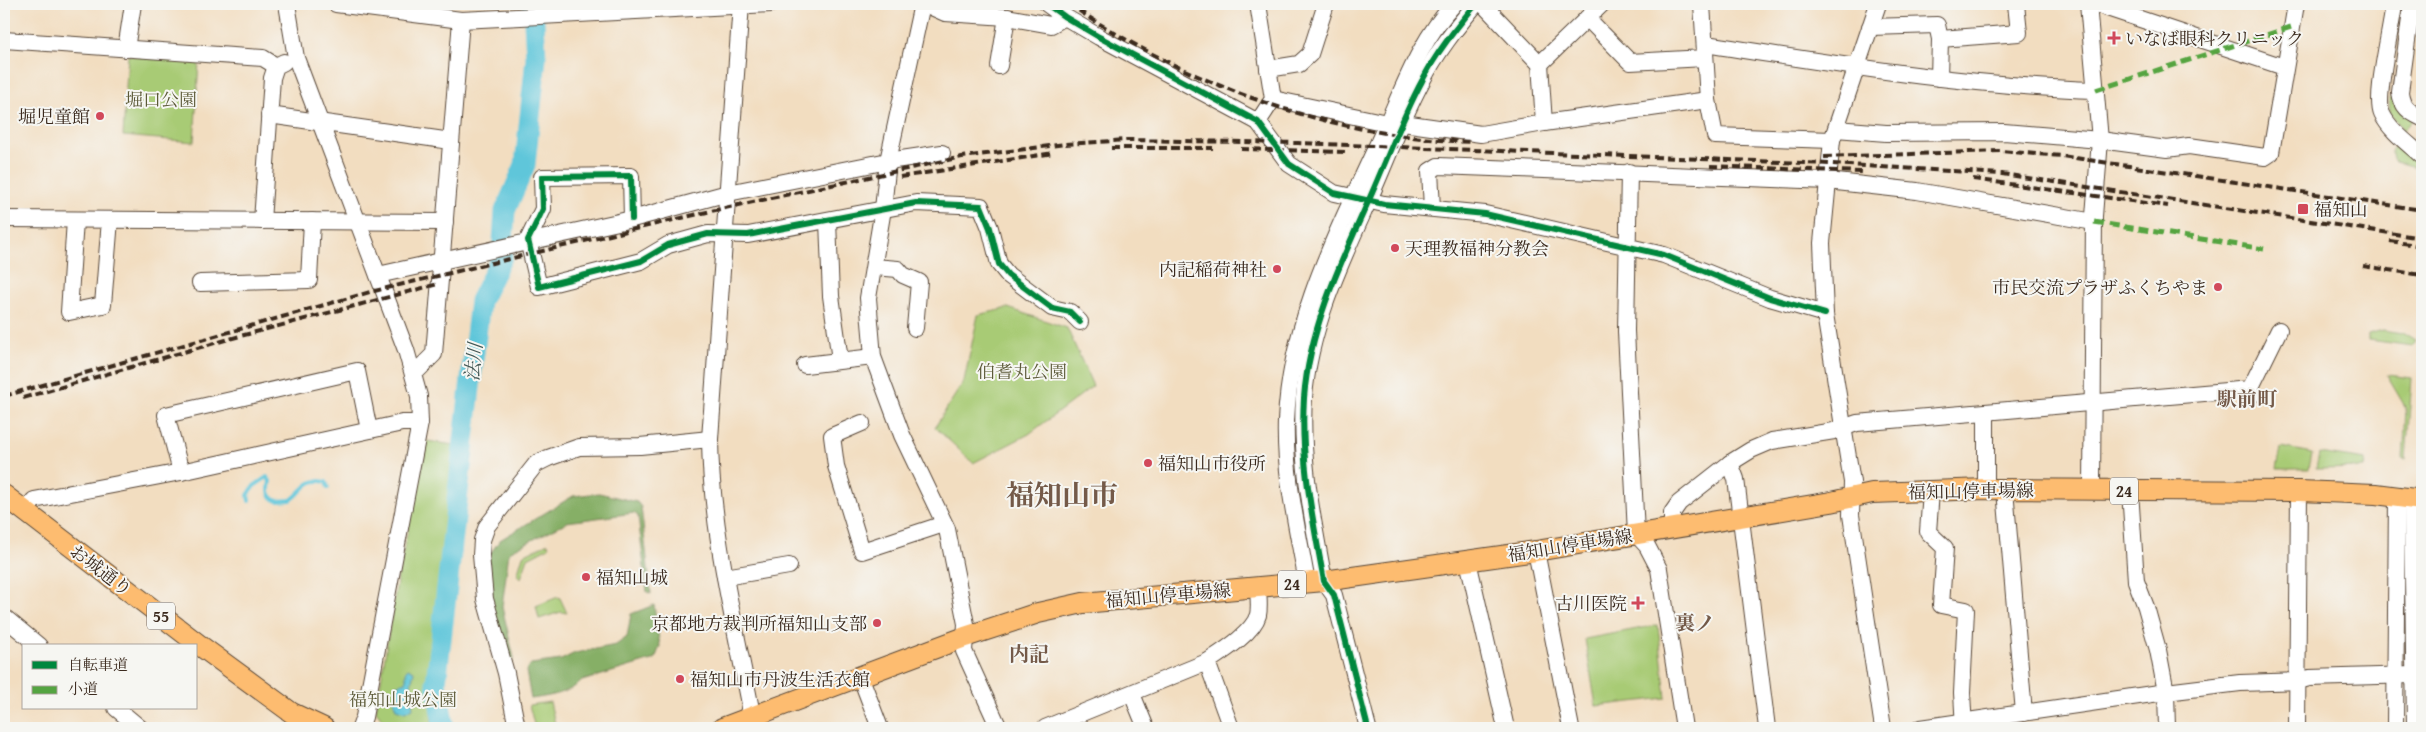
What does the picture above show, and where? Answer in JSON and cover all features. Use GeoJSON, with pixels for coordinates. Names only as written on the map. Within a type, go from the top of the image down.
{"type":"FeatureCollection","features":[{"type":"Feature","properties":{"kind":"main road","name":"福知山停車場線"},"geometry":{"type":"LineString","coordinates":[[746,725],[965,637],[1038,613],[1083,603],[1315,582],[1468,561],[1872,493],[2092,489],[2299,492],[2410,498]]}},
{"type":"Feature","properties":{"kind":"main road","name":"お城通り"},"geometry":{"type":"LineString","coordinates":[[4,495],[285,708],[324,728]]}},
{"type":"Feature","properties":{"kind":"main road"},"geometry":{"type":"LineString","coordinates":[[722,728],[746,725]]}},
{"type":"Feature","properties":{"kind":"street"},"geometry":{"type":"LineString","coordinates":[[126,49],[133,4]]}},
{"type":"Feature","properties":{"kind":"street"},"geometry":{"type":"LineString","coordinates":[[287,4],[296,58],[378,275],[414,374],[419,396],[420,422],[364,717],[360,728]]}},
{"type":"Feature","properties":{"kind":"street"},"geometry":{"type":"LineString","coordinates":[[336,4],[461,20],[546,16],[619,8],[771,4]]}},
{"type":"Feature","properties":{"kind":"street"},"geometry":{"type":"LineString","coordinates":[[741,4],[710,439],[710,472],[725,577],[750,704],[746,725]]}},
{"type":"Feature","properties":{"kind":"street"},"geometry":{"type":"LineString","coordinates":[[999,728],[965,654],[966,619],[944,524],[902,436],[873,357],[868,298],[883,209],[888,161],[924,4],[945,13],[1007,17],[1051,25],[1065,18]]}},
{"type":"Feature","properties":{"kind":"street"},"geometry":{"type":"LineString","coordinates":[[1047,4],[1065,18],[1258,122],[1288,164],[1334,193],[1360,200],[1485,214],[1541,225],[1626,248],[1664,255],[1770,298],[1825,314]]}},
{"type":"Feature","properties":{"kind":"street"},"geometry":{"type":"LineString","coordinates":[[1258,4],[1273,99],[1258,122]]}},
{"type":"Feature","properties":{"kind":"street"},"geometry":{"type":"LineString","coordinates":[[1268,69],[1299,64],[1310,54],[1326,4]]}},
{"type":"Feature","properties":{"kind":"street"},"geometry":{"type":"LineString","coordinates":[[1395,123],[1401,88],[1419,53],[1454,4]]}},
{"type":"Feature","properties":{"kind":"street"},"geometry":{"type":"LineString","coordinates":[[1368,728],[1334,595],[1315,582],[1302,445],[1304,398],[1309,354],[1360,200],[1395,123],[1452,33],[1476,4]]}},
{"type":"Feature","properties":{"kind":"street"},"geometry":{"type":"LineString","coordinates":[[1483,4],[1540,64],[1544,123]]}},
{"type":"Feature","properties":{"kind":"street"},"geometry":{"type":"LineString","coordinates":[[1540,64],[1602,4]]}},
{"type":"Feature","properties":{"kind":"street"},"geometry":{"type":"LineString","coordinates":[[1702,4],[1708,100],[1715,136],[2004,132],[2100,140],[2167,149],[2189,146],[2265,157],[2271,153],[2296,4]]}},
{"type":"Feature","properties":{"kind":"street"},"geometry":{"type":"LineString","coordinates":[[1878,4],[1834,135],[1822,243],[1825,314],[1852,482],[1851,515],[1883,728]]}},
{"type":"Feature","properties":{"kind":"street"},"geometry":{"type":"LineString","coordinates":[[1940,39],[2018,33],[2016,4]]}},
{"type":"Feature","properties":{"kind":"street"},"geometry":{"type":"LineString","coordinates":[[2088,4],[2100,140],[2094,222],[2092,489]]}},
{"type":"Feature","properties":{"kind":"street"},"geometry":{"type":"LineString","coordinates":[[2095,4],[2284,67]]}},
{"type":"Feature","properties":{"kind":"street"},"geometry":{"type":"LineString","coordinates":[[2407,7],[2400,92],[2402,103],[2407,111],[2422,118]]}},
{"type":"Feature","properties":{"kind":"street"},"geometry":{"type":"LineString","coordinates":[[2407,7],[2381,91],[2381,112],[2400,137],[2422,156]]}},
{"type":"Feature","properties":{"kind":"street"},"geometry":{"type":"LineString","coordinates":[[998,66],[1007,17]]}},
{"type":"Feature","properties":{"kind":"street"},"geometry":{"type":"LineString","coordinates":[[1587,18],[1630,62],[1705,51],[2035,88],[2096,90]]}},
{"type":"Feature","properties":{"kind":"street"},"geometry":{"type":"LineString","coordinates":[[414,374],[434,354],[461,20]]}},
{"type":"Feature","properties":{"kind":"street"},"geometry":{"type":"LineString","coordinates":[[1870,27],[1938,24],[1940,39],[1939,78]]}},
{"type":"Feature","properties":{"kind":"street"},"geometry":{"type":"LineString","coordinates":[[4,40],[263,58],[276,66]]}},
{"type":"Feature","properties":{"kind":"street"},"geometry":{"type":"LineString","coordinates":[[262,221],[272,78],[276,66],[296,58]]}},
{"type":"Feature","properties":{"kind":"street"},"geometry":{"type":"LineString","coordinates":[[1273,99],[1395,123],[1482,134],[1544,123],[1708,100]]}},
{"type":"Feature","properties":{"kind":"street"},"geometry":{"type":"LineString","coordinates":[[269,115],[451,141]]}},
{"type":"Feature","properties":{"kind":"street"},"geometry":{"type":"LineString","coordinates":[[378,275],[632,218],[728,194],[888,161],[942,153]]}},
{"type":"Feature","properties":{"kind":"street"},"geometry":{"type":"LineString","coordinates":[[1432,208],[1430,171],[1438,166],[1828,180],[1917,191],[2094,222]]}},
{"type":"Feature","properties":{"kind":"street"},"geometry":{"type":"LineString","coordinates":[[1628,172],[1626,331],[1636,534],[1647,546],[1659,569],[1684,728]]}},
{"type":"Feature","properties":{"kind":"street"},"geometry":{"type":"LineString","coordinates":[[523,242],[543,209],[542,177],[631,176],[632,218]]}},
{"type":"Feature","properties":{"kind":"street"},"geometry":{"type":"LineString","coordinates":[[523,242],[539,287],[642,261],[668,245],[708,234],[748,235],[916,203],[981,206],[990,228],[999,264],[1008,275],[1052,308],[1070,312],[1080,322]]}},
{"type":"Feature","properties":{"kind":"street"},"geometry":{"type":"LineString","coordinates":[[4,219],[445,222]]}},
{"type":"Feature","properties":{"kind":"street"},"geometry":{"type":"LineString","coordinates":[[75,220],[69,312],[103,305],[110,220]]}},
{"type":"Feature","properties":{"kind":"street"},"geometry":{"type":"LineString","coordinates":[[200,283],[309,280],[312,221]]}},
{"type":"Feature","properties":{"kind":"street"},"geometry":{"type":"LineString","coordinates":[[828,221],[831,296],[840,360]]}},
{"type":"Feature","properties":{"kind":"street"},"geometry":{"type":"LineString","coordinates":[[874,267],[898,269],[903,275],[919,282],[915,328]]}},
{"type":"Feature","properties":{"kind":"street"},"geometry":{"type":"LineString","coordinates":[[1672,528],[1672,513],[1679,503],[1730,463],[1751,450],[1772,441],[1829,432],[1856,423],[2252,391],[2279,330]]}},
{"type":"Feature","properties":{"kind":"street"},"geometry":{"type":"LineString","coordinates":[[805,365],[873,357]]}},
{"type":"Feature","properties":{"kind":"street"},"geometry":{"type":"LineString","coordinates":[[181,472],[166,415],[357,371],[369,430]]}},
{"type":"Feature","properties":{"kind":"street"},"geometry":{"type":"LineString","coordinates":[[1986,413],[2024,713]]}},
{"type":"Feature","properties":{"kind":"street"},"geometry":{"type":"LineString","coordinates":[[25,512],[34,500],[181,472],[402,423],[420,422]]}},
{"type":"Feature","properties":{"kind":"street"},"geometry":{"type":"LineString","coordinates":[[862,423],[832,436],[836,466],[862,551],[944,524]]}},
{"type":"Feature","properties":{"kind":"street"},"geometry":{"type":"LineString","coordinates":[[517,728],[506,673],[485,600],[481,555],[482,540],[487,526],[536,464],[548,458],[579,447],[640,446],[710,439]]}},
{"type":"Feature","properties":{"kind":"street"},"geometry":{"type":"LineString","coordinates":[[1730,463],[1736,479],[1766,728]]}},
{"type":"Feature","properties":{"kind":"street"},"geometry":{"type":"LineString","coordinates":[[1931,491],[1928,532],[1945,548],[1942,605],[1966,610],[1962,693],[1963,725]]}},
{"type":"Feature","properties":{"kind":"street"},"geometry":{"type":"LineString","coordinates":[[2130,491],[2136,581],[2149,616],[2166,692],[2167,728]]}},
{"type":"Feature","properties":{"kind":"street"},"geometry":{"type":"LineString","coordinates":[[2297,728],[2299,492]]}},
{"type":"Feature","properties":{"kind":"street"},"geometry":{"type":"LineString","coordinates":[[2395,728],[2395,675],[2410,498]]}},
{"type":"Feature","properties":{"kind":"street"},"geometry":{"type":"LineString","coordinates":[[2410,498],[2414,675],[2419,712],[2415,728]]}},
{"type":"Feature","properties":{"kind":"street"},"geometry":{"type":"LineString","coordinates":[[1536,551],[1571,728]]}},
{"type":"Feature","properties":{"kind":"street"},"geometry":{"type":"LineString","coordinates":[[1468,561],[1506,728]]}},
{"type":"Feature","properties":{"kind":"street"},"geometry":{"type":"LineString","coordinates":[[725,577],[789,566]]}},
{"type":"Feature","properties":{"kind":"street"},"geometry":{"type":"LineString","coordinates":[[1045,728],[1207,662],[1227,648],[1255,622],[1258,614],[1258,587]]}},
{"type":"Feature","properties":{"kind":"street"},"geometry":{"type":"LineString","coordinates":[[4,617],[37,644]]}},
{"type":"Feature","properties":{"kind":"street"},"geometry":{"type":"LineString","coordinates":[[1207,662],[1231,728]]}},
{"type":"Feature","properties":{"kind":"street"},"geometry":{"type":"LineString","coordinates":[[1920,728],[1963,725],[2024,713],[2240,682],[2414,675]]}},
{"type":"Feature","properties":{"kind":"street"},"geometry":{"type":"LineString","coordinates":[[862,678],[880,728]]}},
{"type":"Feature","properties":{"kind":"street"},"geometry":{"type":"LineString","coordinates":[[1132,694],[1146,728]]}},
{"type":"Feature","properties":{"kind":"street"},"geometry":{"type":"LineString","coordinates":[[118,710],[140,728]]}},
{"type":"Feature","properties":{"kind":"green space","name":"堀口公園"},"geometry":{"type":"Polygon","coordinates":[[[128,55],[199,62],[194,142],[123,136],[128,55]]]}},
{"type":"Feature","properties":{"kind":"green space"},"geometry":{"type":"Polygon","coordinates":[[[2389,98],[2394,98],[2413,120],[2403,130],[2390,113],[2389,98]]]}},
{"type":"Feature","properties":{"kind":"green space"},"geometry":{"type":"Polygon","coordinates":[[[2398,144],[2422,166],[2417,167],[2395,162],[2392,153],[2398,144]]]}},
{"type":"Feature","properties":{"kind":"green space","name":"伯耆丸公園"},"geometry":{"type":"Polygon","coordinates":[[[1008,308],[1067,328],[1093,386],[1029,434],[973,463],[935,427],[964,381],[978,315],[1008,308]]]}},
{"type":"Feature","properties":{"kind":"green space"},"geometry":{"type":"Polygon","coordinates":[[[2383,330],[2403,333],[2416,341],[2413,346],[2368,340],[2368,334],[2383,330]]]}},
{"type":"Feature","properties":{"kind":"green space"},"geometry":{"type":"Polygon","coordinates":[[[2387,375],[2412,378],[2406,459],[2403,459],[2406,410],[2387,375]]]}},
{"type":"Feature","properties":{"kind":"green space","name":"福知山城公園"},"geometry":{"type":"Polygon","coordinates":[[[427,441],[454,445],[429,695],[433,728],[389,728],[376,711],[398,576],[427,441]]]}},
{"type":"Feature","properties":{"kind":"green space"},"geometry":{"type":"Polygon","coordinates":[[[2281,447],[2312,453],[2309,469],[2277,469],[2281,447]]]}},
{"type":"Feature","properties":{"kind":"green space"},"geometry":{"type":"Polygon","coordinates":[[[2319,453],[2366,460],[2365,468],[2316,469],[2319,453]]]}},
{"type":"Feature","properties":{"kind":"green space"},"geometry":{"type":"Polygon","coordinates":[[[599,493],[637,502],[641,507],[651,594],[647,592],[638,516],[634,513],[567,522],[509,552],[502,607],[514,658],[509,661],[493,612],[487,558],[500,540],[573,496],[599,493]]]}},
{"type":"Feature","properties":{"kind":"green space"},"geometry":{"type":"Polygon","coordinates":[[[548,543],[549,547],[528,558],[521,578],[517,575],[523,555],[548,543]]]}},
{"type":"Feature","properties":{"kind":"green space"},"geometry":{"type":"Polygon","coordinates":[[[558,597],[567,613],[561,612],[539,619],[536,606],[558,597]]]}},
{"type":"Feature","properties":{"kind":"green space"},"geometry":{"type":"Polygon","coordinates":[[[654,605],[660,646],[655,659],[582,681],[571,689],[558,694],[531,699],[526,671],[531,664],[561,660],[575,653],[616,645],[627,637],[631,614],[654,605]]]}},
{"type":"Feature","properties":{"kind":"green space"},"geometry":{"type":"Polygon","coordinates":[[[1658,625],[1666,698],[1596,706],[1585,639],[1658,625]]]}},
{"type":"Feature","properties":{"kind":"green space"},"geometry":{"type":"Polygon","coordinates":[[[550,702],[556,728],[535,728],[529,705],[550,702]]]}},
{"type":"Feature","properties":{"kind":"water"},"geometry":{"type":"Polygon","coordinates":[[[408,668],[414,671],[410,690],[413,708],[405,712],[396,709],[394,703],[395,685],[406,682],[406,670],[408,668]]]}},
{"type":"Feature","properties":{"kind":"waterway","name":"法川"},"geometry":{"type":"LineString","coordinates":[[444,728],[436,683],[480,301],[502,257],[505,211],[525,165],[536,58],[533,4]]}},
{"type":"Feature","properties":{"kind":"waterway"},"geometry":{"type":"LineString","coordinates":[[249,501],[248,495],[254,486],[267,477],[270,481],[270,495],[277,501],[291,500],[314,481],[326,482],[328,488]]}},
{"type":"Feature","properties":{"kind":"railway"},"geometry":{"type":"LineString","coordinates":[[1069,4],[1115,33],[1162,59],[1211,82],[1261,101],[1312,117],[1365,129],[1418,138],[1472,142]]}},
{"type":"Feature","properties":{"kind":"railway"},"geometry":{"type":"LineString","coordinates":[[4,396],[370,292],[711,211],[962,157],[1065,144],[1127,140],[1298,143],[1831,164],[2002,174],[2422,238]]}},
{"type":"Feature","properties":{"kind":"railway"},"geometry":{"type":"LineString","coordinates":[[1111,148],[1213,148]]}},
{"type":"Feature","properties":{"kind":"railway"},"geometry":{"type":"LineString","coordinates":[[1241,149],[1346,152]]}},
{"type":"Feature","properties":{"kind":"railway"},"geometry":{"type":"LineString","coordinates":[[1824,157],[2000,151],[2062,156],[2422,210]]}},
{"type":"Feature","properties":{"kind":"railway"},"geometry":{"type":"LineString","coordinates":[[900,177],[1053,153]]}},
{"type":"Feature","properties":{"kind":"railway"},"geometry":{"type":"LineString","coordinates":[[1710,166],[1863,172]]}},
{"type":"Feature","properties":{"kind":"railway"},"geometry":{"type":"LineString","coordinates":[[1973,179],[2168,206]]}},
{"type":"Feature","properties":{"kind":"railway"},"geometry":{"type":"LineString","coordinates":[[2390,241],[2422,246]]}},
{"type":"Feature","properties":{"kind":"railway"},"geometry":{"type":"LineString","coordinates":[[2363,266],[2422,275]]}},
{"type":"Feature","properties":{"kind":"railway"},"geometry":{"type":"LineString","coordinates":[[23,398],[229,339],[438,284]]}},
{"type":"Feature","properties":{"kind":"marked path"},"geometry":{"type":"LineString","coordinates":[[2096,90],[2291,27]]}},
{"type":"Feature","properties":{"kind":"marked path"},"geometry":{"type":"LineString","coordinates":[[2094,222],[2264,249]]}},
{"type":"Feature","properties":{"kind":"cycle path"},"geometry":{"type":"LineString","coordinates":[[1047,4],[1099,37],[1258,122],[1289,164],[1334,193],[1384,204],[1485,214],[1664,255],[1770,298],[1825,314]]}},
{"type":"Feature","properties":{"kind":"cycle path"},"geometry":{"type":"LineString","coordinates":[[1368,728],[1334,595],[1324,581],[1312,513],[1306,468],[1303,421],[1307,372],[1312,347],[1327,297],[1407,111],[1440,51],[1476,4]]}},
{"type":"Feature","properties":{"kind":"cycle path"},"geometry":{"type":"LineString","coordinates":[[632,219],[631,176],[542,177],[543,209],[528,240],[539,287],[641,261],[668,245],[708,234],[748,235],[916,203],[981,206],[990,228],[999,264],[1008,275],[1052,308],[1070,312],[1080,322]]}},
{"type":"Feature","properties":{"kind":"place","name":"いなば眼科クリニック"},"geometry":{"type":"Point","coordinates":[2114,38]}},
{"type":"Feature","properties":{"kind":"place","name":"堀児童館"},"geometry":{"type":"Point","coordinates":[100,116]}},
{"type":"Feature","properties":{"kind":"place","name":"福知山"},"geometry":{"type":"Point","coordinates":[2303,209]}},
{"type":"Feature","properties":{"kind":"place","name":"天理教福神分教会"},"geometry":{"type":"Point","coordinates":[1395,248]}},
{"type":"Feature","properties":{"kind":"place","name":"内記稲荷神社"},"geometry":{"type":"Point","coordinates":[1277,269]}},
{"type":"Feature","properties":{"kind":"place","name":"市民交流プラザふくちやま"},"geometry":{"type":"Point","coordinates":[2218,287]}},
{"type":"Feature","properties":{"kind":"place","name":"福知山市役所"},"geometry":{"type":"Point","coordinates":[1148,463]}},
{"type":"Feature","properties":{"kind":"place","name":"福知山城"},"geometry":{"type":"Point","coordinates":[586,577]}},
{"type":"Feature","properties":{"kind":"place","name":"古川医院"},"geometry":{"type":"Point","coordinates":[1638,603]}},
{"type":"Feature","properties":{"kind":"place","name":"京都地方裁判所福知山支部"},"geometry":{"type":"Point","coordinates":[877,623]}},
{"type":"Feature","properties":{"kind":"place","name":"福知山市丹波生活衣館"},"geometry":{"type":"Point","coordinates":[680,679]}},
{"type":"Feature","properties":{"kind":"district","name":"駅前町"},"geometry":{"type":"Point","coordinates":[2247,398]}},
{"type":"Feature","properties":{"kind":"district","name":"福知山市"},"geometry":{"type":"Point","coordinates":[1062,494]}},
{"type":"Feature","properties":{"kind":"district","name":"裏ノ"},"geometry":{"type":"Point","coordinates":[1695,622]}},
{"type":"Feature","properties":{"kind":"district","name":"内記"},"geometry":{"type":"Point","coordinates":[1029,653]}}]}
